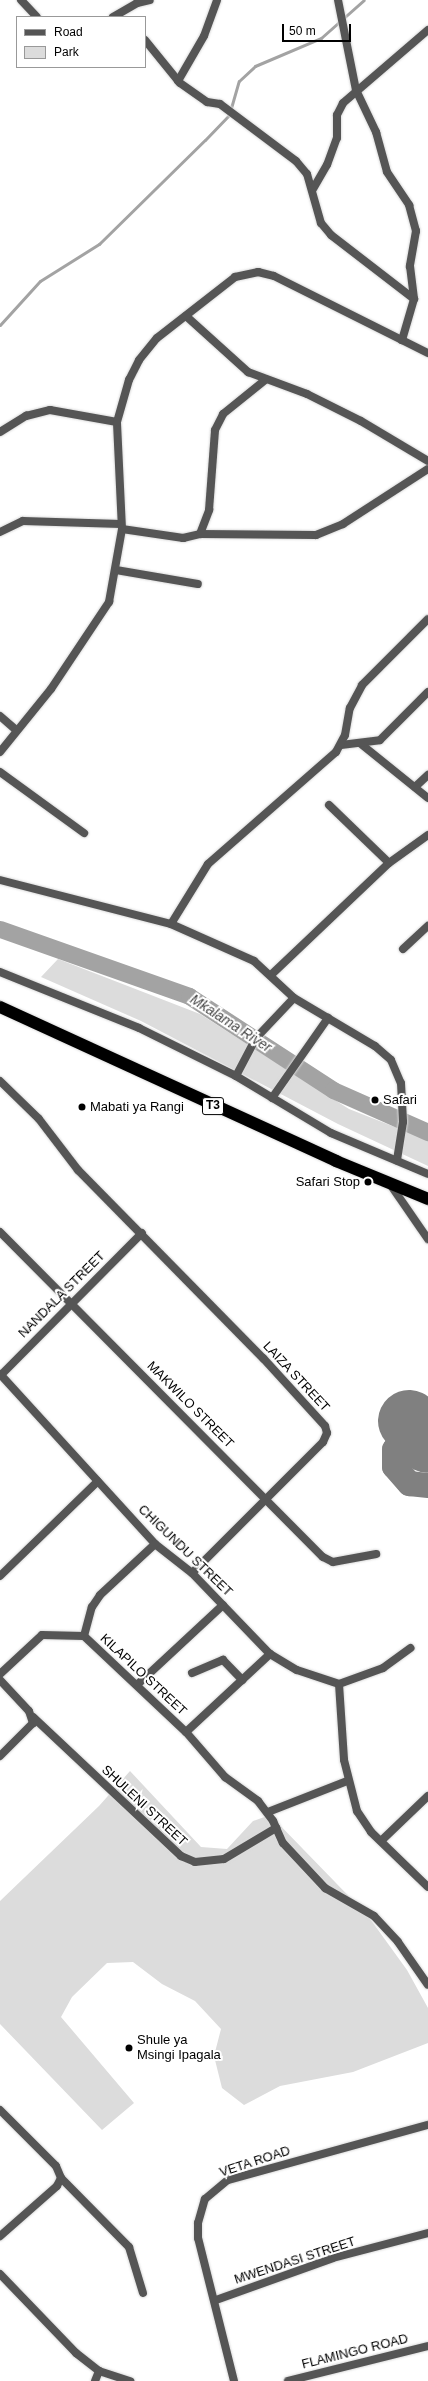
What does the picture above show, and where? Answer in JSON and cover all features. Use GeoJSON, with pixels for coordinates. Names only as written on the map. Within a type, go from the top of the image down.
{"type":"FeatureCollection","features":[{"type":"Feature","properties":{"kind":"highway","name":"T3"},"geometry":{"type":"LineString","coordinates":[[0,1007],[390,1184],[428,1199]]}},
{"type":"Feature","properties":{"kind":"street"},"geometry":{"type":"LineString","coordinates":[[21,0],[36,16]]}},
{"type":"Feature","properties":{"kind":"street"},"geometry":{"type":"LineString","coordinates":[[117,16],[137,3],[150,0]]}},
{"type":"Feature","properties":{"kind":"street"},"geometry":{"type":"LineString","coordinates":[[178,80],[204,36],[216,0]]}},
{"type":"Feature","properties":{"kind":"street"},"geometry":{"type":"LineString","coordinates":[[338,0],[356,90],[376,132],[387,172],[412,216],[416,231],[410,266],[414,299],[402,340]]}},
{"type":"Feature","properties":{"kind":"street"},"geometry":{"type":"LineString","coordinates":[[313,189],[328,165],[337,138],[337,115],[356,90],[428,30]]}},
{"type":"Feature","properties":{"kind":"street"},"geometry":{"type":"LineString","coordinates":[[146,41],[178,80],[208,102],[220,104],[296,161],[313,189],[321,223],[331,236],[414,299]]}},
{"type":"Feature","properties":{"kind":"street"},"geometry":{"type":"LineString","coordinates":[[0,752],[15,729],[37,708],[84,643],[109,602],[116,570],[122,526],[117,422],[139,360],[157,338],[235,277],[258,272],[274,276],[428,353]]}},
{"type":"Feature","properties":{"kind":"street"},"geometry":{"type":"LineString","coordinates":[[186,316],[228,358],[265,380],[307,394],[361,420],[428,461]]}},
{"type":"Feature","properties":{"kind":"street"},"geometry":{"type":"LineString","coordinates":[[200,534],[209,510],[215,430],[224,414],[265,380]]}},
{"type":"Feature","properties":{"kind":"street"},"geometry":{"type":"LineString","coordinates":[[0,432],[26,416],[50,410],[117,422]]}},
{"type":"Feature","properties":{"kind":"street"},"geometry":{"type":"LineString","coordinates":[[0,532],[23,521],[122,526],[183,538],[200,534],[316,535],[343,524],[428,469]]}},
{"type":"Feature","properties":{"kind":"street"},"geometry":{"type":"LineString","coordinates":[[116,570],[198,584]]}},
{"type":"Feature","properties":{"kind":"street"},"geometry":{"type":"LineString","coordinates":[[171,924],[208,864],[255,826],[341,745],[350,708],[362,685],[428,619]]}},
{"type":"Feature","properties":{"kind":"street"},"geometry":{"type":"LineString","coordinates":[[341,745],[361,744],[380,740],[428,692]]}},
{"type":"Feature","properties":{"kind":"street"},"geometry":{"type":"LineString","coordinates":[[0,716],[15,729]]}},
{"type":"Feature","properties":{"kind":"street"},"geometry":{"type":"LineString","coordinates":[[361,744],[428,798]]}},
{"type":"Feature","properties":{"kind":"street"},"geometry":{"type":"LineString","coordinates":[[0,772],[84,833]]}},
{"type":"Feature","properties":{"kind":"street"},"geometry":{"type":"LineString","coordinates":[[415,787],[428,775]]}},
{"type":"Feature","properties":{"kind":"street"},"geometry":{"type":"LineString","coordinates":[[329,804],[389,863]]}},
{"type":"Feature","properties":{"kind":"street"},"geometry":{"type":"LineString","coordinates":[[272,974],[389,863],[428,835]]}},
{"type":"Feature","properties":{"kind":"street"},"geometry":{"type":"LineString","coordinates":[[0,880],[171,924],[254,961],[272,974],[294,998],[375,1046],[391,1060],[401,1083],[403,1122],[397,1161]]}},
{"type":"Feature","properties":{"kind":"street"},"geometry":{"type":"LineString","coordinates":[[403,949],[428,926]]}},
{"type":"Feature","properties":{"kind":"street"},"geometry":{"type":"LineString","coordinates":[[0,972],[98,1009],[236,1076],[331,1133],[428,1174]]}},
{"type":"Feature","properties":{"kind":"street"},"geometry":{"type":"LineString","coordinates":[[236,1076],[256,1038],[294,998]]}},
{"type":"Feature","properties":{"kind":"street"},"geometry":{"type":"LineString","coordinates":[[272,1098],[328,1018]]}},
{"type":"Feature","properties":{"kind":"street"},"geometry":{"type":"LineString","coordinates":[[0,1081],[39,1119],[78,1170],[142,1233]]}},
{"type":"Feature","properties":{"kind":"street"},"geometry":{"type":"LineString","coordinates":[[390,1184],[428,1239]]}},
{"type":"Feature","properties":{"kind":"street","name":"MAKWILO STREET"},"geometry":{"type":"LineString","coordinates":[[0,1232],[328,1561],[376,1554]]}},
{"type":"Feature","properties":{"kind":"street","name":"NANDALA STREET"},"geometry":{"type":"LineString","coordinates":[[0,1375],[70,1301],[142,1233]]}},
{"type":"Feature","properties":{"kind":"street","name":"LAIZA STREET"},"geometry":{"type":"LineString","coordinates":[[142,1233],[325,1426],[327,1433],[323,1442],[192,1573]]}},
{"type":"Feature","properties":{"kind":"street","name":"CHIGUNDU STREET"},"geometry":{"type":"LineString","coordinates":[[0,1375],[155,1544],[192,1573],[270,1654],[297,1670],[339,1684]]}},
{"type":"Feature","properties":{"kind":"street"},"geometry":{"type":"LineString","coordinates":[[0,1576],[98,1481]]}},
{"type":"Feature","properties":{"kind":"street","name":"KILAPILO STREET"},"geometry":{"type":"LineString","coordinates":[[155,1544],[100,1595],[92,1607],[84,1636],[138,1684],[186,1732],[222,1774],[268,1812]]}},
{"type":"Feature","properties":{"kind":"street"},"geometry":{"type":"LineString","coordinates":[[138,1684],[223,1604]]}},
{"type":"Feature","properties":{"kind":"street"},"geometry":{"type":"LineString","coordinates":[[0,1674],[42,1635],[84,1636]]}},
{"type":"Feature","properties":{"kind":"street"},"geometry":{"type":"LineString","coordinates":[[411,1648],[384,1668],[339,1684],[347,1781],[357,1811],[380,1842],[428,1888]]}},
{"type":"Feature","properties":{"kind":"street"},"geometry":{"type":"LineString","coordinates":[[186,1732],[270,1654]]}},
{"type":"Feature","properties":{"kind":"street"},"geometry":{"type":"LineString","coordinates":[[192,1673],[222,1660],[242,1680]]}},
{"type":"Feature","properties":{"kind":"street","name":"SHULENI STREET"},"geometry":{"type":"LineString","coordinates":[[0,1680],[32,1717],[180,1856],[195,1862],[224,1859],[276,1828]]}},
{"type":"Feature","properties":{"kind":"street"},"geometry":{"type":"LineString","coordinates":[[0,1756],[29,1727],[32,1717]]}},
{"type":"Feature","properties":{"kind":"street"},"geometry":{"type":"LineString","coordinates":[[347,1781],[268,1812],[287,1848],[330,1892],[374,1916],[398,1942],[428,1986]]}},
{"type":"Feature","properties":{"kind":"street"},"geometry":{"type":"LineString","coordinates":[[380,1842],[428,1796]]}},
{"type":"Feature","properties":{"kind":"street"},"geometry":{"type":"LineString","coordinates":[[0,2110],[56,2166],[61,2178],[129,2247],[143,2293]]}},
{"type":"Feature","properties":{"kind":"street","name":"VETA ROAD"},"geometry":{"type":"LineString","coordinates":[[234,2381],[198,2223],[206,2199],[218,2186],[228,2180],[428,2125]]}},
{"type":"Feature","properties":{"kind":"street"},"geometry":{"type":"LineString","coordinates":[[0,2236],[57,2186],[61,2178]]}},
{"type":"Feature","properties":{"kind":"street","name":"MWENDASI STREET"},"geometry":{"type":"LineString","coordinates":[[216,2300],[333,2258],[428,2233]]}},
{"type":"Feature","properties":{"kind":"street"},"geometry":{"type":"LineString","coordinates":[[0,2274],[56,2335],[99,2371],[130,2381]]}},
{"type":"Feature","properties":{"kind":"street","name":"FLAMINGO ROAD"},"geometry":{"type":"LineString","coordinates":[[288,2381],[428,2346]]}},
{"type":"Feature","properties":{"kind":"street"},"geometry":{"type":"LineString","coordinates":[[95,2381],[99,2371]]}},
{"type":"Feature","properties":{"kind":"green space"},"geometry":{"type":"Polygon","coordinates":[[[58,959],[200,1014],[349,1109],[428,1140],[428,1166],[338,1124],[141,1021],[41,977],[58,959]]]}},
{"type":"Feature","properties":{"kind":"green space"},"geometry":{"type":"Polygon","coordinates":[[[130,1771],[201,1847],[227,1849],[253,1821],[270,1815],[368,1916],[407,1970],[428,2008],[428,2043],[353,2072],[280,2086],[244,2105],[222,2088],[214,2056],[221,2029],[195,2001],[162,1984],[133,1962],[107,1963],[72,1997],[61,2017],[134,2103],[102,2130],[0,2024],[0,1901],[99,1806],[130,1771]]]}},
{"type":"Feature","properties":{"kind":"waterway"},"geometry":{"type":"LineString","coordinates":[[0,325],[40,281],[99,244],[205,140],[229,115],[239,81],[255,66],[321,38],[364,0]]}},
{"type":"Feature","properties":{"kind":"waterway","name":"Mkalama River"},"geometry":{"type":"LineString","coordinates":[[0,929],[189,996],[333,1090],[428,1132]]}},
{"type":"Feature","properties":{"kind":"taxiway"},"geometry":{"type":"LineString","coordinates":[[411,1424],[394,1449],[394,1466],[409,1483],[428,1485]]}},
{"type":"Feature","properties":{"kind":"runway"},"geometry":{"type":"LineString","coordinates":[[409,1421],[428,1442]]}},
{"type":"Feature","properties":{"kind":"place","name":"Safari"},"geometry":{"type":"Point","coordinates":[375,1100]}},
{"type":"Feature","properties":{"kind":"place","name":"Mabati ya Rangi"},"geometry":{"type":"Point","coordinates":[82,1107]}},
{"type":"Feature","properties":{"kind":"place","name":"Safari Stop"},"geometry":{"type":"Point","coordinates":[368,1182]}},
{"type":"Feature","properties":{"kind":"place","name":"Shule ya Msingi Ipagala"},"geometry":{"type":"Point","coordinates":[129,2048]}}]}
